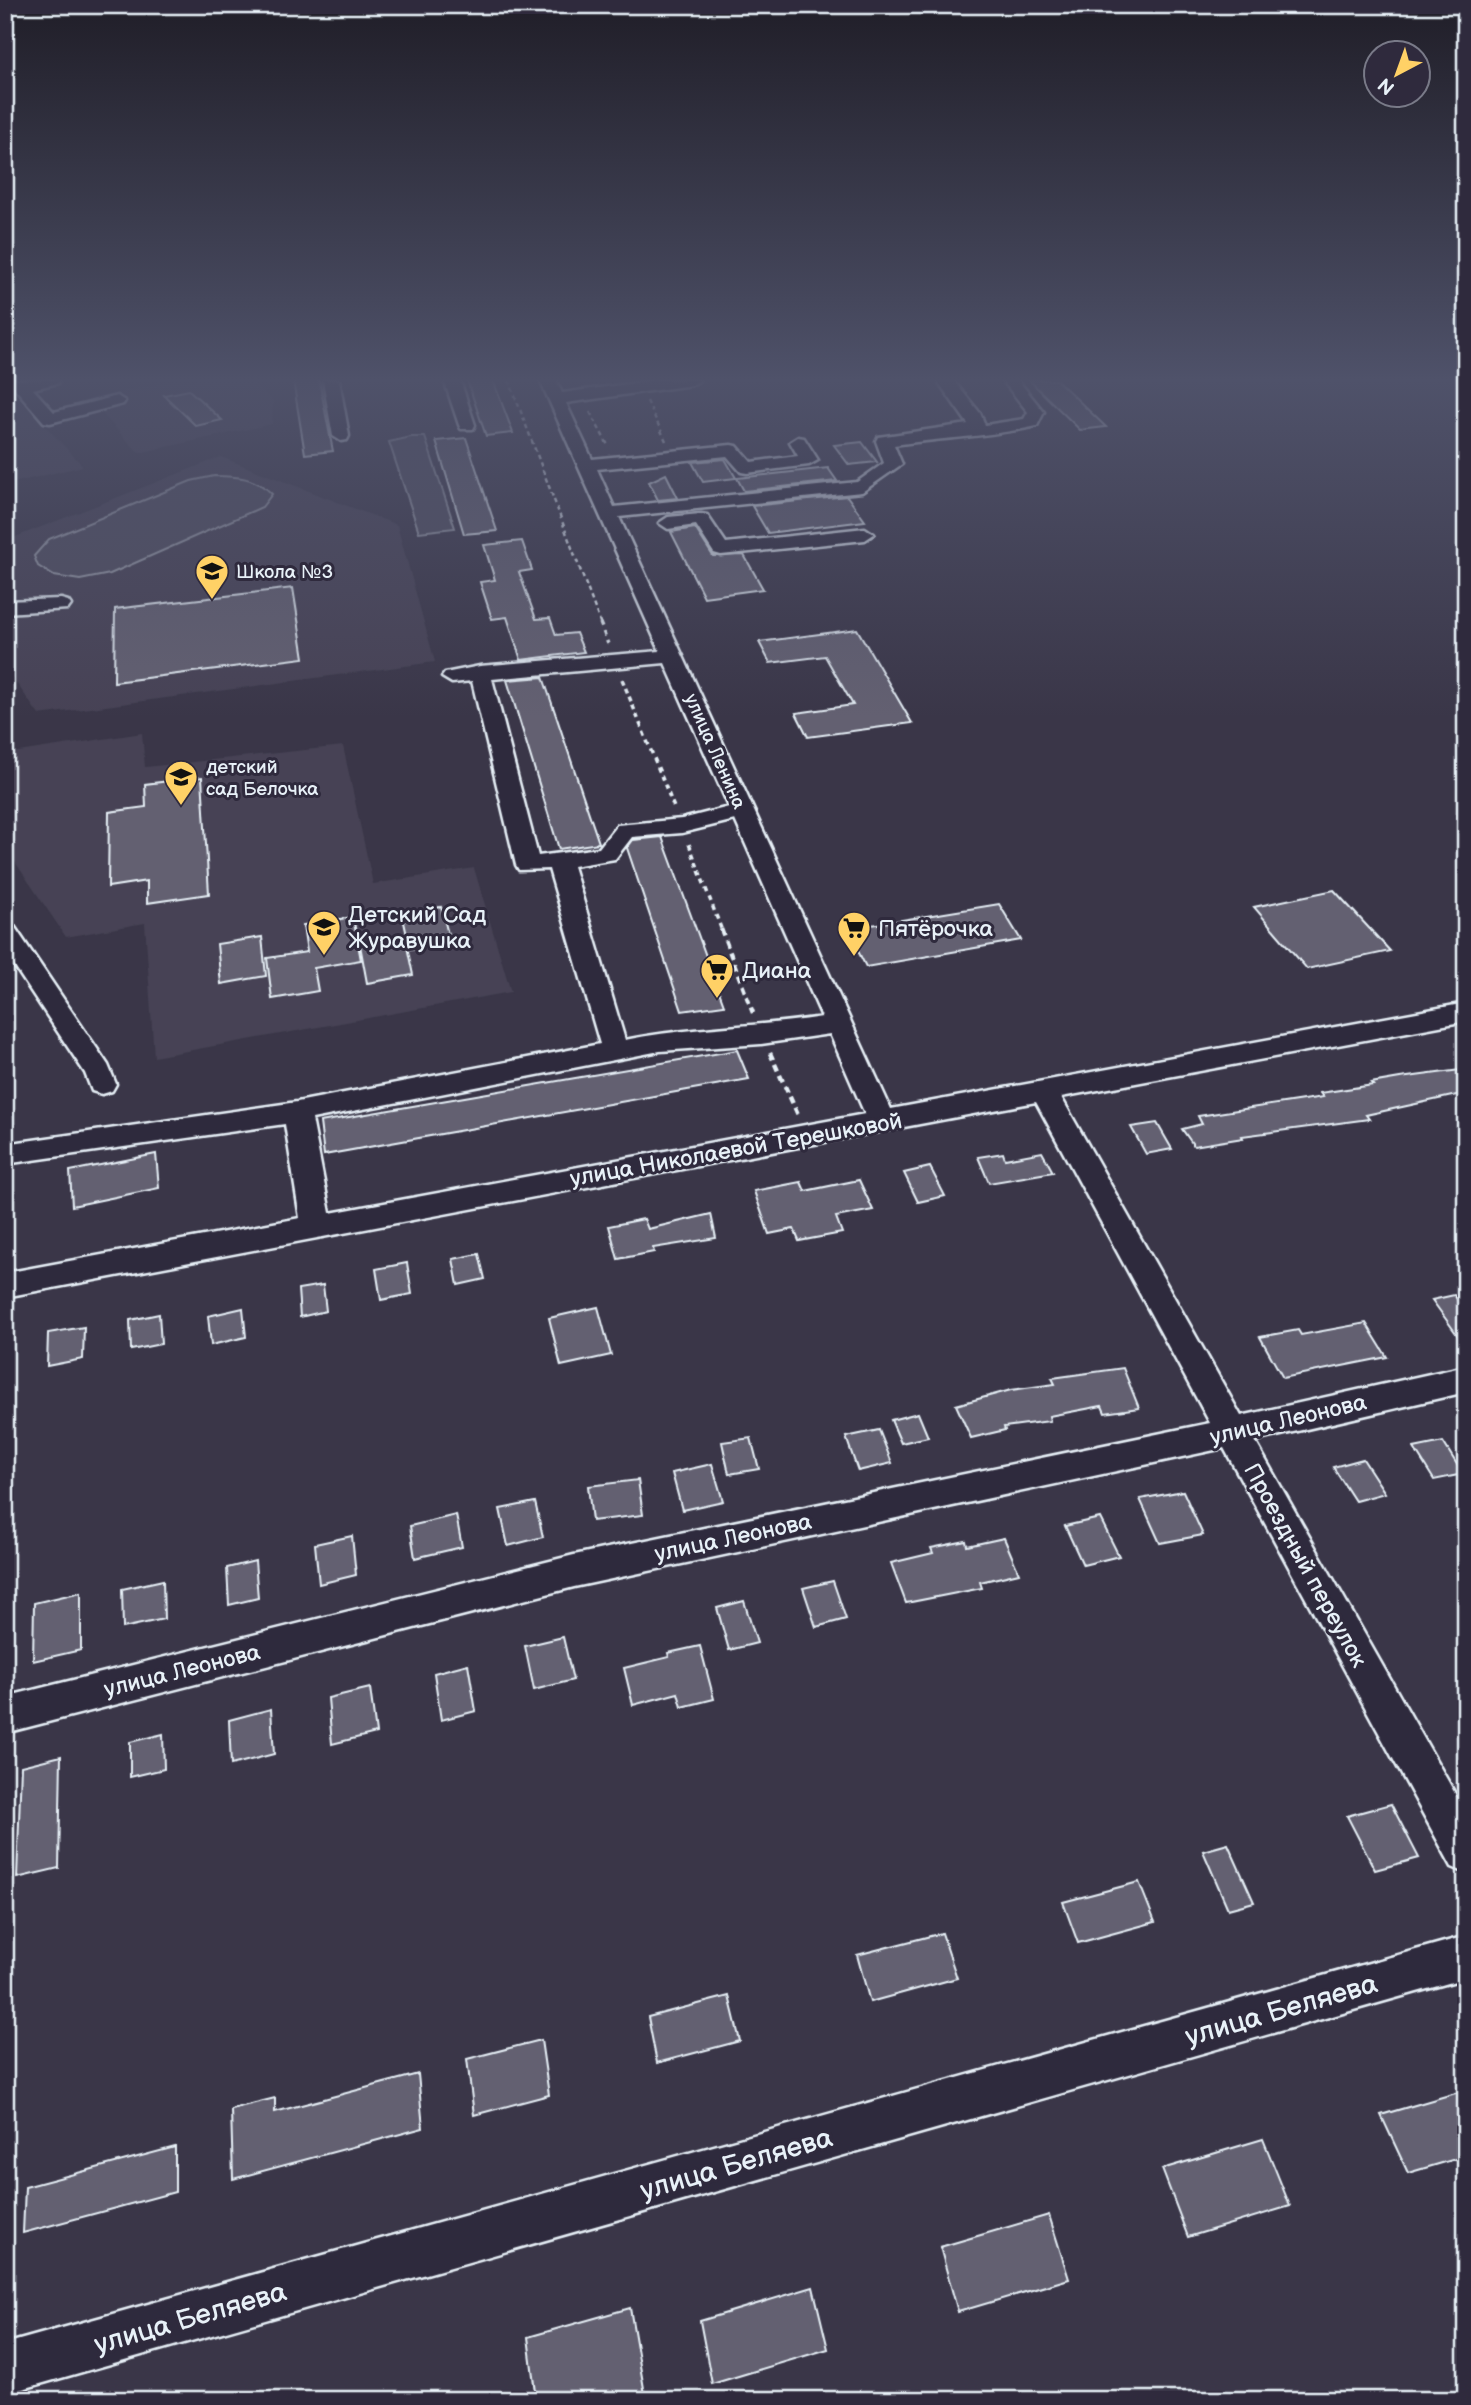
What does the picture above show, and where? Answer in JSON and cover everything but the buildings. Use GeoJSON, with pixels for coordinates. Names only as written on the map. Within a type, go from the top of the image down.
{"type":"FeatureCollection","features":[{"type":"Feature","properties":{"kind":"street","name":"улица Ленина"},"geometry":{"type":"LineString","coordinates":[[599,492],[883,1122]]}},
{"type":"Feature","properties":{"kind":"street"},"geometry":{"type":"LineString","coordinates":[[612,521],[824,492]]}},
{"type":"Feature","properties":{"kind":"street"},"geometry":{"type":"LineString","coordinates":[[612,521],[701,519],[721,549],[865,534]]}},
{"type":"Feature","properties":{"kind":"street"},"geometry":{"type":"LineString","coordinates":[[5,607],[61,605]]}},
{"type":"Feature","properties":{"kind":"street"},"geometry":{"type":"LineString","coordinates":[[452,677],[673,656]]}},
{"type":"Feature","properties":{"kind":"street"},"geometry":{"type":"LineString","coordinates":[[480,673],[528,865],[607,854],[625,830],[682,826],[743,811]]}},
{"type":"Feature","properties":{"kind":"street"},"geometry":{"type":"LineString","coordinates":[[559,861],[615,1051]]}},
{"type":"Feature","properties":{"kind":"street"},"geometry":{"type":"LineString","coordinates":[[5,932],[98,1072],[102,1084]]}},
{"type":"Feature","properties":{"kind":"street","name":"улица Николаевой Терешковой"},"geometry":{"type":"LineString","coordinates":[[5,1285],[1466,1012]]}},
{"type":"Feature","properties":{"kind":"street"},"geometry":{"type":"LineString","coordinates":[[5,1153],[297,1112],[660,1042],[761,1035],[838,1024]]}},
{"type":"Feature","properties":{"kind":"street","name":"Проездный переулок"},"geometry":{"type":"LineString","coordinates":[[1044,1092],[1466,1853]]}},
{"type":"Feature","properties":{"kind":"street"},"geometry":{"type":"LineString","coordinates":[[297,1112],[317,1227]]}},
{"type":"Feature","properties":{"kind":"street","name":"улица Леонова"},"geometry":{"type":"LineString","coordinates":[[5,1715],[574,1571],[1233,1432],[1466,1379]]}},
{"type":"Feature","properties":{"kind":"street","name":"улица Беляева"},"geometry":{"type":"LineString","coordinates":[[5,2369],[1466,1957]]}},
{"type":"Feature","properties":{"kind":"path"},"geometry":{"type":"LineString","coordinates":[[553,492],[614,661],[682,826],[761,1035],[807,1135]]}},
{"type":"Feature","properties":{"kind":"shaded area","name":"Школа №3"},"geometry":{"type":"Polygon","coordinates":[[[130,492],[312,492],[397,525],[435,662],[39,715],[5,667],[5,541],[130,492]]]}},
{"type":"Feature","properties":{"kind":"shaded area"},"geometry":{"type":"Polygon","coordinates":[[[163,492],[272,494],[262,507],[110,574],[80,580],[54,576],[38,566],[34,556],[49,539],[163,492]]]}},
{"type":"Feature","properties":{"kind":"shaded area"},"geometry":{"type":"Polygon","coordinates":[[[406,492],[443,492],[455,528],[419,532],[406,492]]]}},
{"type":"Feature","properties":{"kind":"shaded area"},"geometry":{"type":"Polygon","coordinates":[[[142,733],[145,767],[343,746],[373,884],[474,868],[511,992],[154,1057],[145,923],[66,937],[5,847],[5,754],[142,733]]]}},
{"type":"Feature","properties":{"kind":"place","name":"Школа №3"},"geometry":{"type":"Point","coordinates":[212,601]}},
{"type":"Feature","properties":{"kind":"place","name":"детский сад Белочка"},"geometry":{"type":"Point","coordinates":[181,807]}},
{"type":"Feature","properties":{"kind":"place","name":"Детский Сад Журавушка"},"geometry":{"type":"Point","coordinates":[324,957]}},
{"type":"Feature","properties":{"kind":"place","name":"Пятёрочка"},"geometry":{"type":"Point","coordinates":[854,958]}},
{"type":"Feature","properties":{"kind":"place","name":"Диана"},"geometry":{"type":"Point","coordinates":[717,1000]}}]}
